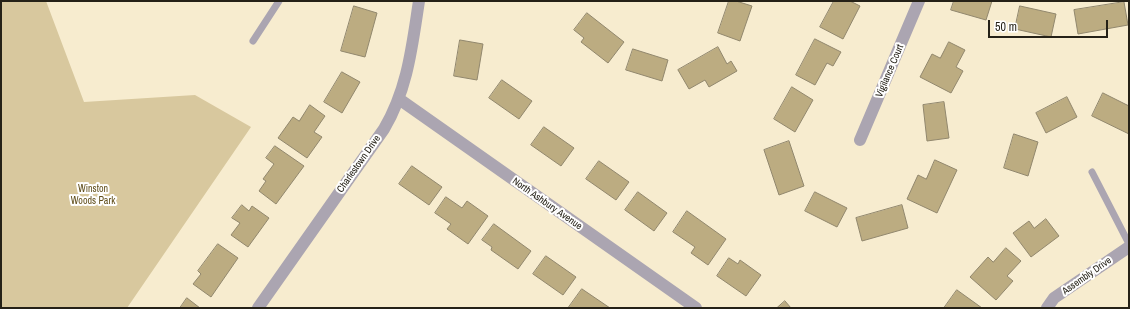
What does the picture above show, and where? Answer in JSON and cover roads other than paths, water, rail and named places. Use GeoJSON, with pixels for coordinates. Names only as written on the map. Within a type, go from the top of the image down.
{"type":"FeatureCollection","features":[{"type":"Feature","properties":{"kind":"street","name":"Charlestown Drive"},"geometry":{"type":"LineString","coordinates":[[258,308],[384,129],[399,99],[408,70],[419,1]]}},
{"type":"Feature","properties":{"kind":"street","name":"Vigilance Court"},"geometry":{"type":"LineString","coordinates":[[860,140],[920,1]]}},
{"type":"Feature","properties":{"kind":"street","name":"North Ashbury Avenue"},"geometry":{"type":"LineString","coordinates":[[399,99],[696,308]]}},
{"type":"Feature","properties":{"kind":"street","name":"Assembly Drive"},"geometry":{"type":"LineString","coordinates":[[1047,308],[1054,298],[1129,246]]}},
{"type":"Feature","properties":{"kind":"lane"},"geometry":{"type":"LineString","coordinates":[[253,41],[279,1]]}},
{"type":"Feature","properties":{"kind":"lane"},"geometry":{"type":"LineString","coordinates":[[1092,172],[1129,246]]}},
{"type":"Feature","properties":{"kind":"park label","name":"Winston Woods Park"},"geometry":{"type":"Point","coordinates":[93,194]}}]}
